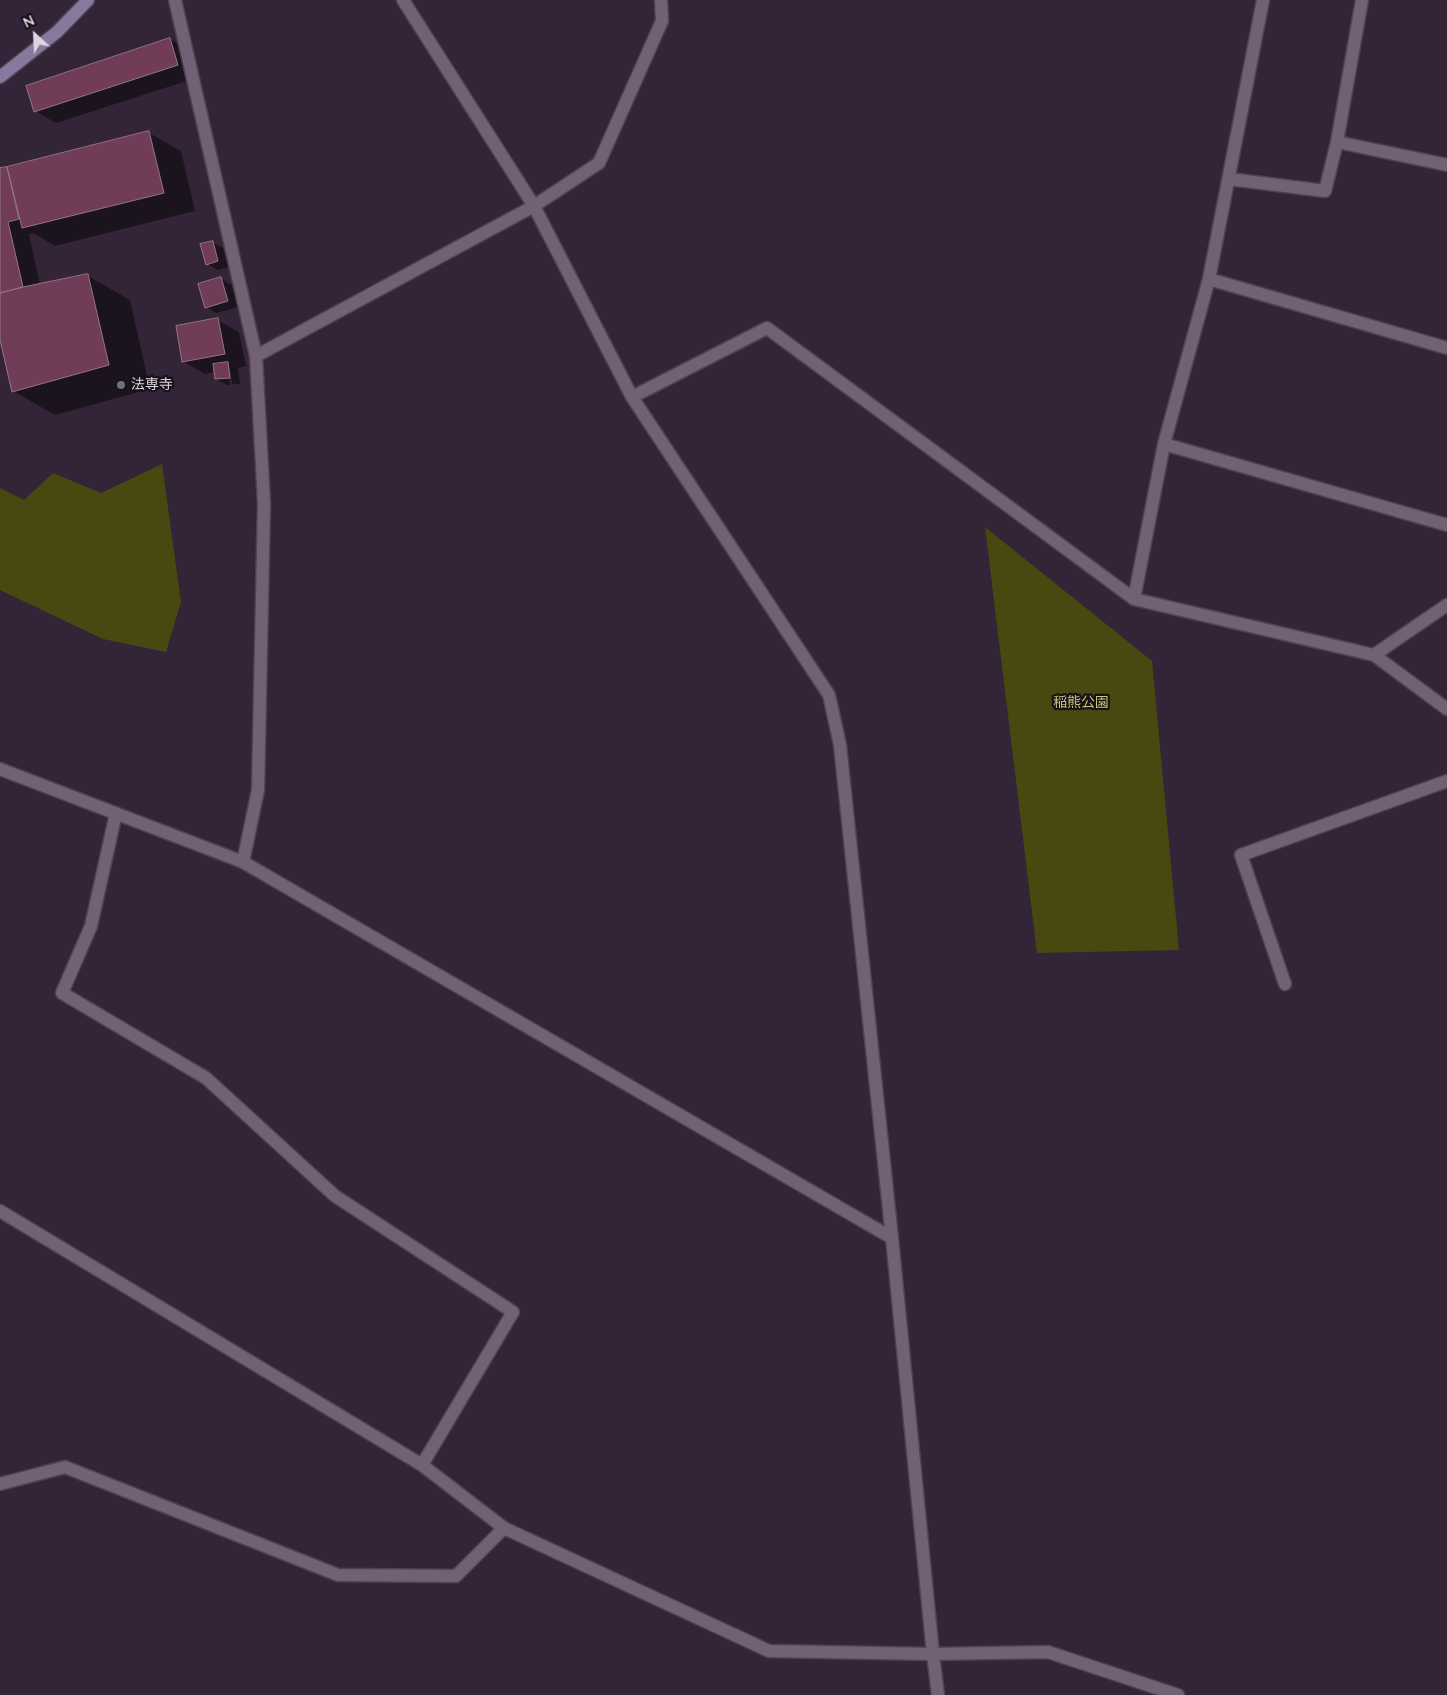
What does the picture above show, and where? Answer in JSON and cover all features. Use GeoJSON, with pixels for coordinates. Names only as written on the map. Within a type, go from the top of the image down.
{"type":"FeatureCollection","features":[{"type":"Feature","properties":{"kind":"main road"},"geometry":{"type":"LineString","coordinates":[[0,76],[57,32],[88,0]]}},
{"type":"Feature","properties":{"kind":"street"},"geometry":{"type":"LineString","coordinates":[[175,0],[256,356],[264,503],[258,790],[243,862]]}},
{"type":"Feature","properties":{"kind":"street"},"geometry":{"type":"LineString","coordinates":[[402,0],[534,206],[632,397],[829,695],[840,745],[892,1238],[932,1654],[938,1695]]}},
{"type":"Feature","properties":{"kind":"street"},"geometry":{"type":"LineString","coordinates":[[256,356],[534,206],[599,164],[662,21],[661,0]]}},
{"type":"Feature","properties":{"kind":"street"},"geometry":{"type":"LineString","coordinates":[[1134,599],[1164,444],[1209,279],[1263,0]]}},
{"type":"Feature","properties":{"kind":"street"},"geometry":{"type":"LineString","coordinates":[[1229,179],[1326,191],[1337,142],[1362,0]]}},
{"type":"Feature","properties":{"kind":"street"},"geometry":{"type":"LineString","coordinates":[[1337,142],[1447,165]]}},
{"type":"Feature","properties":{"kind":"street"},"geometry":{"type":"LineString","coordinates":[[1209,279],[1447,348]]}},
{"type":"Feature","properties":{"kind":"street"},"geometry":{"type":"LineString","coordinates":[[632,397],[767,328],[1134,599],[1374,654],[1447,709]]}},
{"type":"Feature","properties":{"kind":"street"},"geometry":{"type":"LineString","coordinates":[[1164,444],[1447,525]]}},
{"type":"Feature","properties":{"kind":"street"},"geometry":{"type":"LineString","coordinates":[[1374,654],[1447,605]]}},
{"type":"Feature","properties":{"kind":"street"},"geometry":{"type":"LineString","coordinates":[[0,769],[243,862],[892,1238]]}},
{"type":"Feature","properties":{"kind":"street"},"geometry":{"type":"LineString","coordinates":[[1285,984],[1241,855],[1447,781]]}},
{"type":"Feature","properties":{"kind":"street"},"geometry":{"type":"LineString","coordinates":[[116,813],[91,926],[62,993],[206,1078],[336,1196],[513,1312],[422,1465]]}},
{"type":"Feature","properties":{"kind":"street"},"geometry":{"type":"LineString","coordinates":[[0,1211],[422,1465],[504,1528],[769,1651],[932,1654],[1048,1652],[1178,1695]]}},
{"type":"Feature","properties":{"kind":"street"},"geometry":{"type":"LineString","coordinates":[[0,1484],[65,1467],[338,1575],[456,1576],[504,1528]]}},
{"type":"Feature","properties":{"kind":"green space"},"geometry":{"type":"Polygon","coordinates":[[[162,464],[181,602],[166,652],[103,639],[0,590],[0,488],[24,500],[53,473],[101,493],[162,464]]]}},
{"type":"Feature","properties":{"kind":"green space","name":"稲熊公園"},"geometry":{"type":"Polygon","coordinates":[[[985,527],[1152,661],[1179,950],[1037,953],[985,527]]]}},
{"type":"Feature","properties":{"kind":"building"},"geometry":{"type":"Polygon","coordinates":[[[170,38],[178,65],[34,112],[26,86],[170,38]]]}},
{"type":"Feature","properties":{"kind":"building"},"geometry":{"type":"Polygon","coordinates":[[[149,131],[164,193],[22,228],[7,167],[149,131]]]}},
{"type":"Feature","properties":{"kind":"building"},"geometry":{"type":"Polygon","coordinates":[[[7,167],[19,219],[8,222],[23,287],[0,293],[0,168],[7,167]]]}},
{"type":"Feature","properties":{"kind":"building"},"geometry":{"type":"Polygon","coordinates":[[[213,241],[218,261],[206,265],[200,244],[213,241]]]}},
{"type":"Feature","properties":{"kind":"building"},"geometry":{"type":"Polygon","coordinates":[[[88,274],[109,365],[12,392],[0,340],[0,293],[88,274]]]}},
{"type":"Feature","properties":{"kind":"building"},"geometry":{"type":"Polygon","coordinates":[[[221,277],[228,301],[205,308],[198,284],[221,277]]]}},
{"type":"Feature","properties":{"kind":"building"},"geometry":{"type":"Polygon","coordinates":[[[218,318],[225,354],[182,362],[176,326],[218,318]]]}},
{"type":"Feature","properties":{"kind":"building"},"geometry":{"type":"Polygon","coordinates":[[[228,362],[230,378],[215,379],[213,364],[228,362]]]}},
{"type":"Feature","properties":{"kind":"place","name":"法専寺"},"geometry":{"type":"Point","coordinates":[121,385]}}]}
